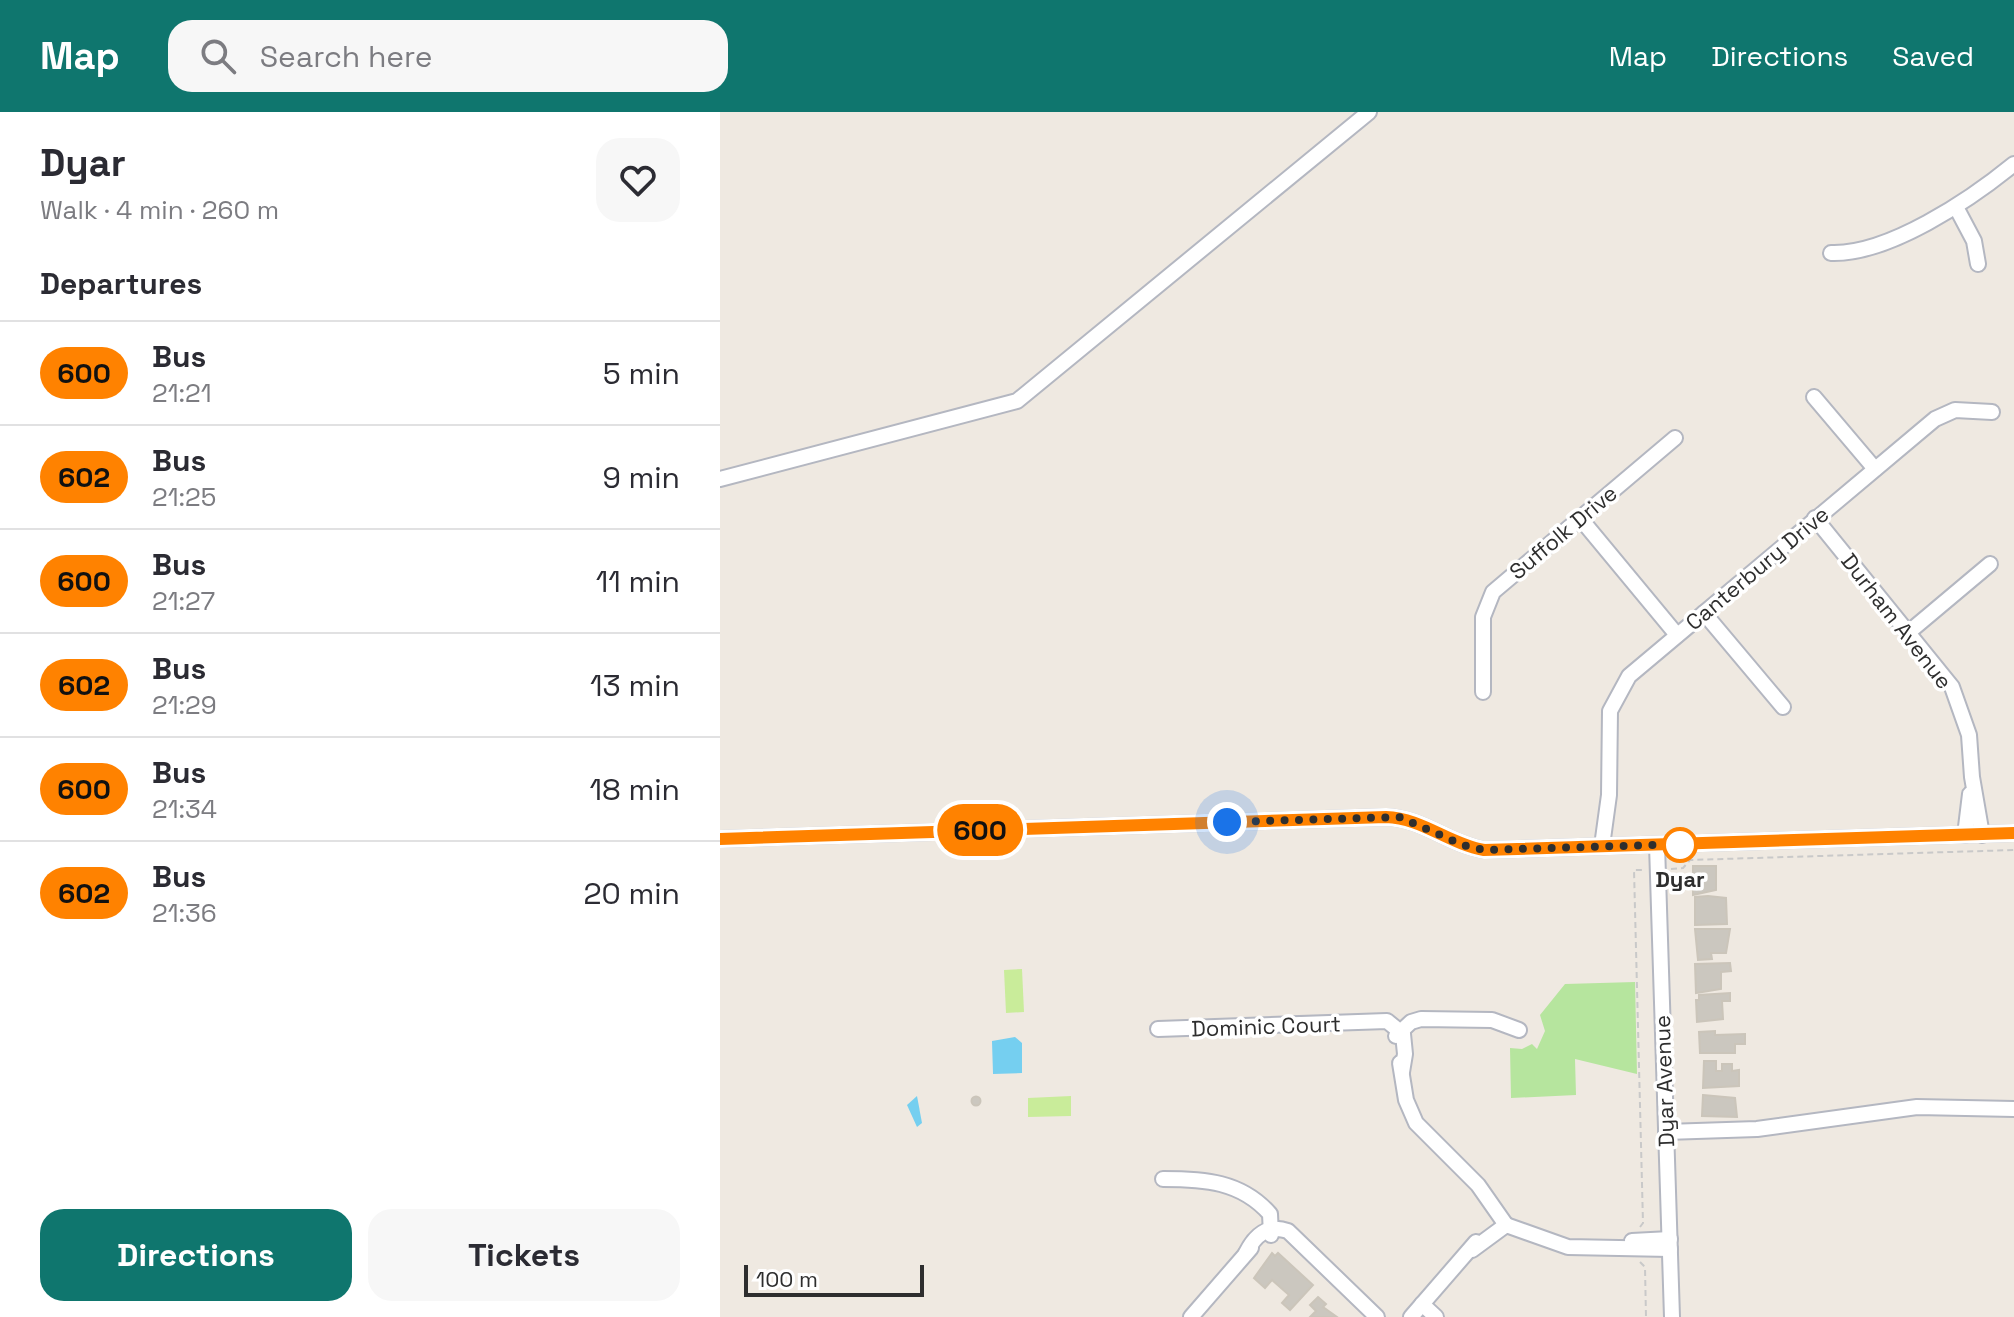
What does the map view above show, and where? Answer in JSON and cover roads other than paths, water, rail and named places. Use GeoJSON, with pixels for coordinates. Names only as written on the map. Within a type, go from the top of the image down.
{"type":"FeatureCollection","features":[{"type":"Feature","properties":{"kind":"street"},"geometry":{"type":"LineString","coordinates":[[720,479],[1017,401],[1369,112]]}},
{"type":"Feature","properties":{"kind":"street"},"geometry":{"type":"LineString","coordinates":[[1831,253],[1865,250],[1956,207],[2014,164]]}},
{"type":"Feature","properties":{"kind":"street"},"geometry":{"type":"LineString","coordinates":[[1956,207],[1974,241],[1978,264]]}},
{"type":"Feature","properties":{"kind":"street"},"geometry":{"type":"LineString","coordinates":[[1814,397],[1875,469]]}},
{"type":"Feature","properties":{"kind":"street","name":"Canterbury Drive"},"geometry":{"type":"LineString","coordinates":[[1602,846],[1609,795],[1608,725],[1615,698],[1637,668],[1944,413],[1965,409],[1992,412]]}},
{"type":"Feature","properties":{"kind":"street","name":"Suffolk Drive"},"geometry":{"type":"LineString","coordinates":[[1483,692],[1483,617],[1493,592],[1675,438]]}},
{"type":"Feature","properties":{"kind":"street"},"geometry":{"type":"LineString","coordinates":[[1580,518],[1677,635]]}},
{"type":"Feature","properties":{"kind":"street","name":"Durham Avenue"},"geometry":{"type":"LineString","coordinates":[[1815,518],[1943,673],[1960,702],[1969,735],[1972,777],[1982,835]]}},
{"type":"Feature","properties":{"kind":"street"},"geometry":{"type":"LineString","coordinates":[[1909,632],[1990,564]]}},
{"type":"Feature","properties":{"kind":"street"},"geometry":{"type":"LineString","coordinates":[[1704,613],[1783,707]]}},
{"type":"Feature","properties":{"kind":"street","name":"Durham Avenue"},"geometry":{"type":"LineString","coordinates":[[1965,835],[1972,777]]}},
{"type":"Feature","properties":{"kind":"street","name":"Canterbury Drive"},"geometry":{"type":"LineString","coordinates":[[1609,795],[1618,846]]}},
{"type":"Feature","properties":{"kind":"street"},"geometry":{"type":"LineString","coordinates":[[720,839],[1386,817],[1411,820],[1463,845],[1484,850],[2014,833]]}},
{"type":"Feature","properties":{"kind":"street","name":"Dyar Avenue"},"geometry":{"type":"LineString","coordinates":[[1657,845],[1672,1317]]}},
{"type":"Feature","properties":{"kind":"street"},"geometry":{"type":"LineString","coordinates":[[1519,1030],[1492,1020],[1434,1020],[1400,1033],[1406,1100],[1416,1123],[1478,1185],[1505,1220],[1547,1241],[1568,1247],[1670,1244]]}},
{"type":"Feature","properties":{"kind":"street","name":"Dominic Court"},"geometry":{"type":"LineString","coordinates":[[1158,1029],[1373,1022],[1400,1033]]}},
{"type":"Feature","properties":{"kind":"street"},"geometry":{"type":"LineString","coordinates":[[1666,1132],[1757,1129],[1917,1107],[2014,1109]]}},
{"type":"Feature","properties":{"kind":"street"},"geometry":{"type":"LineString","coordinates":[[1163,1179],[1224,1182],[1260,1206],[1271,1231],[1304,1250],[1377,1317]]}},
{"type":"Feature","properties":{"kind":"street"},"geometry":{"type":"LineString","coordinates":[[1411,1317],[1472,1250],[1505,1220]]}},
{"type":"Feature","properties":{"kind":"street"},"geometry":{"type":"LineString","coordinates":[[1191,1317],[1246,1253],[1271,1231]]}},
{"type":"Feature","properties":{"kind":"street"},"geometry":{"type":"LineString","coordinates":[[1422,1304],[1436,1317]]}},
{"type":"Feature","properties":{"kind":"water"},"geometry":{"type":"Polygon","coordinates":[[[1015,1037],[1022,1043],[1022,1073],[993,1074],[992,1041],[1015,1037]]]}},
{"type":"Feature","properties":{"kind":"water"},"geometry":{"type":"Polygon","coordinates":[[[917,1096],[922,1123],[917,1127],[907,1105],[917,1096]]]}},
{"type":"Feature","properties":{"kind":"place","name":"Dyar"},"geometry":{"type":"Point","coordinates":[1680,845]}}]}
